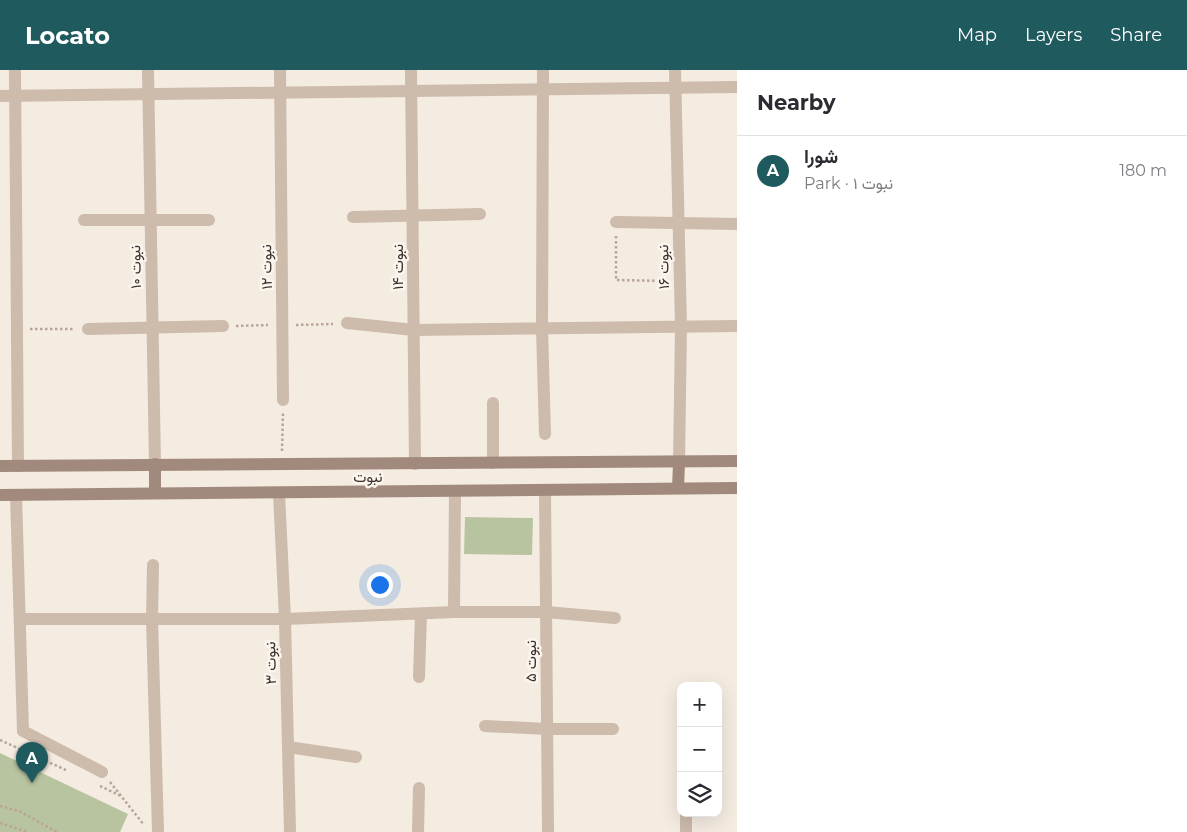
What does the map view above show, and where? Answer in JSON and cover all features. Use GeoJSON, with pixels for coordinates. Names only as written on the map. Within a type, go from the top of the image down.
{"type":"FeatureCollection","features":[{"type":"Feature","properties":{"kind":"main road","name":"نبوت"},"geometry":{"type":"LineString","coordinates":[[0,466],[737,461]]}},
{"type":"Feature","properties":{"kind":"main road"},"geometry":{"type":"LineString","coordinates":[[678,488],[679,462]]}},
{"type":"Feature","properties":{"kind":"main road"},"geometry":{"type":"LineString","coordinates":[[155,464],[155,492]]}},
{"type":"Feature","properties":{"kind":"main road","name":"نبوت"},"geometry":{"type":"LineString","coordinates":[[0,495],[155,492],[280,493],[737,488]]}},
{"type":"Feature","properties":{"kind":"street"},"geometry":{"type":"LineString","coordinates":[[16,70],[18,466]]}},
{"type":"Feature","properties":{"kind":"street","name":"نبوت ۱۰"},"geometry":{"type":"LineString","coordinates":[[148,70],[155,464]]}},
{"type":"Feature","properties":{"kind":"street","name":"نبوت ۱۲"},"geometry":{"type":"LineString","coordinates":[[280,70],[283,400]]}},
{"type":"Feature","properties":{"kind":"street","name":"نبوت ۱۴"},"geometry":{"type":"LineString","coordinates":[[412,70],[415,464]]}},
{"type":"Feature","properties":{"kind":"street"},"geometry":{"type":"LineString","coordinates":[[543,70],[542,328],[545,434]]}},
{"type":"Feature","properties":{"kind":"street","name":"نبوت ۱۶"},"geometry":{"type":"LineString","coordinates":[[675,70],[681,326],[679,462]]}},
{"type":"Feature","properties":{"kind":"street"},"geometry":{"type":"LineString","coordinates":[[0,96],[737,87]]}},
{"type":"Feature","properties":{"kind":"street"},"geometry":{"type":"LineString","coordinates":[[353,217],[413,214],[480,214]]}},
{"type":"Feature","properties":{"kind":"street"},"geometry":{"type":"LineString","coordinates":[[84,220],[150,218],[209,220]]}},
{"type":"Feature","properties":{"kind":"street"},"geometry":{"type":"LineString","coordinates":[[616,222],[737,224]]}},
{"type":"Feature","properties":{"kind":"street"},"geometry":{"type":"LineString","coordinates":[[347,323],[414,330],[737,326]]}},
{"type":"Feature","properties":{"kind":"street"},"geometry":{"type":"LineString","coordinates":[[88,329],[223,326]]}},
{"type":"Feature","properties":{"kind":"street"},"geometry":{"type":"LineString","coordinates":[[493,402],[493,463]]}},
{"type":"Feature","properties":{"kind":"street"},"geometry":{"type":"LineString","coordinates":[[454,612],[455,491]]}},
{"type":"Feature","properties":{"kind":"street","name":"نبوت ۵"},"geometry":{"type":"LineString","coordinates":[[546,491],[548,832]]}},
{"type":"Feature","properties":{"kind":"street","name":"نبوت ۳"},"geometry":{"type":"LineString","coordinates":[[280,493],[290,832]]}},
{"type":"Feature","properties":{"kind":"street"},"geometry":{"type":"LineString","coordinates":[[16,495],[22,731],[102,772]]}},
{"type":"Feature","properties":{"kind":"street"},"geometry":{"type":"LineString","coordinates":[[153,565],[152,619],[158,832]]}},
{"type":"Feature","properties":{"kind":"street"},"geometry":{"type":"LineString","coordinates":[[20,618],[285,619],[454,612],[546,612],[616,618]]}},
{"type":"Feature","properties":{"kind":"street"},"geometry":{"type":"LineString","coordinates":[[419,677],[422,614]]}},
{"type":"Feature","properties":{"kind":"street"},"geometry":{"type":"LineString","coordinates":[[485,726],[547,729],[613,729]]}},
{"type":"Feature","properties":{"kind":"street"},"geometry":{"type":"LineString","coordinates":[[288,747],[356,757]]}},
{"type":"Feature","properties":{"kind":"street"},"geometry":{"type":"LineString","coordinates":[[418,832],[419,788]]}},
{"type":"Feature","properties":{"kind":"street"},"geometry":{"type":"LineString","coordinates":[[686,817],[686,832]]}},
{"type":"Feature","properties":{"kind":"path"},"geometry":{"type":"LineString","coordinates":[[616,222],[616,280],[680,281]]}},
{"type":"Feature","properties":{"kind":"path"},"geometry":{"type":"LineString","coordinates":[[17,329],[88,329]]}},
{"type":"Feature","properties":{"kind":"path"},"geometry":{"type":"LineString","coordinates":[[282,464],[283,400]]}},
{"type":"Feature","properties":{"kind":"path"},"geometry":{"type":"LineString","coordinates":[[0,740],[69,772]]}},
{"type":"Feature","properties":{"kind":"path"},"geometry":{"type":"LineString","coordinates":[[102,772],[149,832]]}},
{"type":"Feature","properties":{"kind":"path"},"geometry":{"type":"LineString","coordinates":[[95,784],[121,796]]}},
{"type":"Feature","properties":{"kind":"path"},"geometry":{"type":"LineString","coordinates":[[0,806],[19,811],[57,832]]}},
{"type":"Feature","properties":{"kind":"path"},"geometry":{"type":"LineString","coordinates":[[0,822],[28,832]]}},
{"type":"Feature","properties":{"kind":"green space"},"geometry":{"type":"Polygon","coordinates":[[[465,517],[533,518],[532,555],[464,554],[465,517]]]}},
{"type":"Feature","properties":{"kind":"green space"},"geometry":{"type":"Polygon","coordinates":[[[0,753],[128,814],[120,832],[0,832],[0,753]]]}},
{"type":"Feature","properties":{"kind":"place","name":"شورا"},"geometry":{"type":"Point","coordinates":[32,783]}}]}
